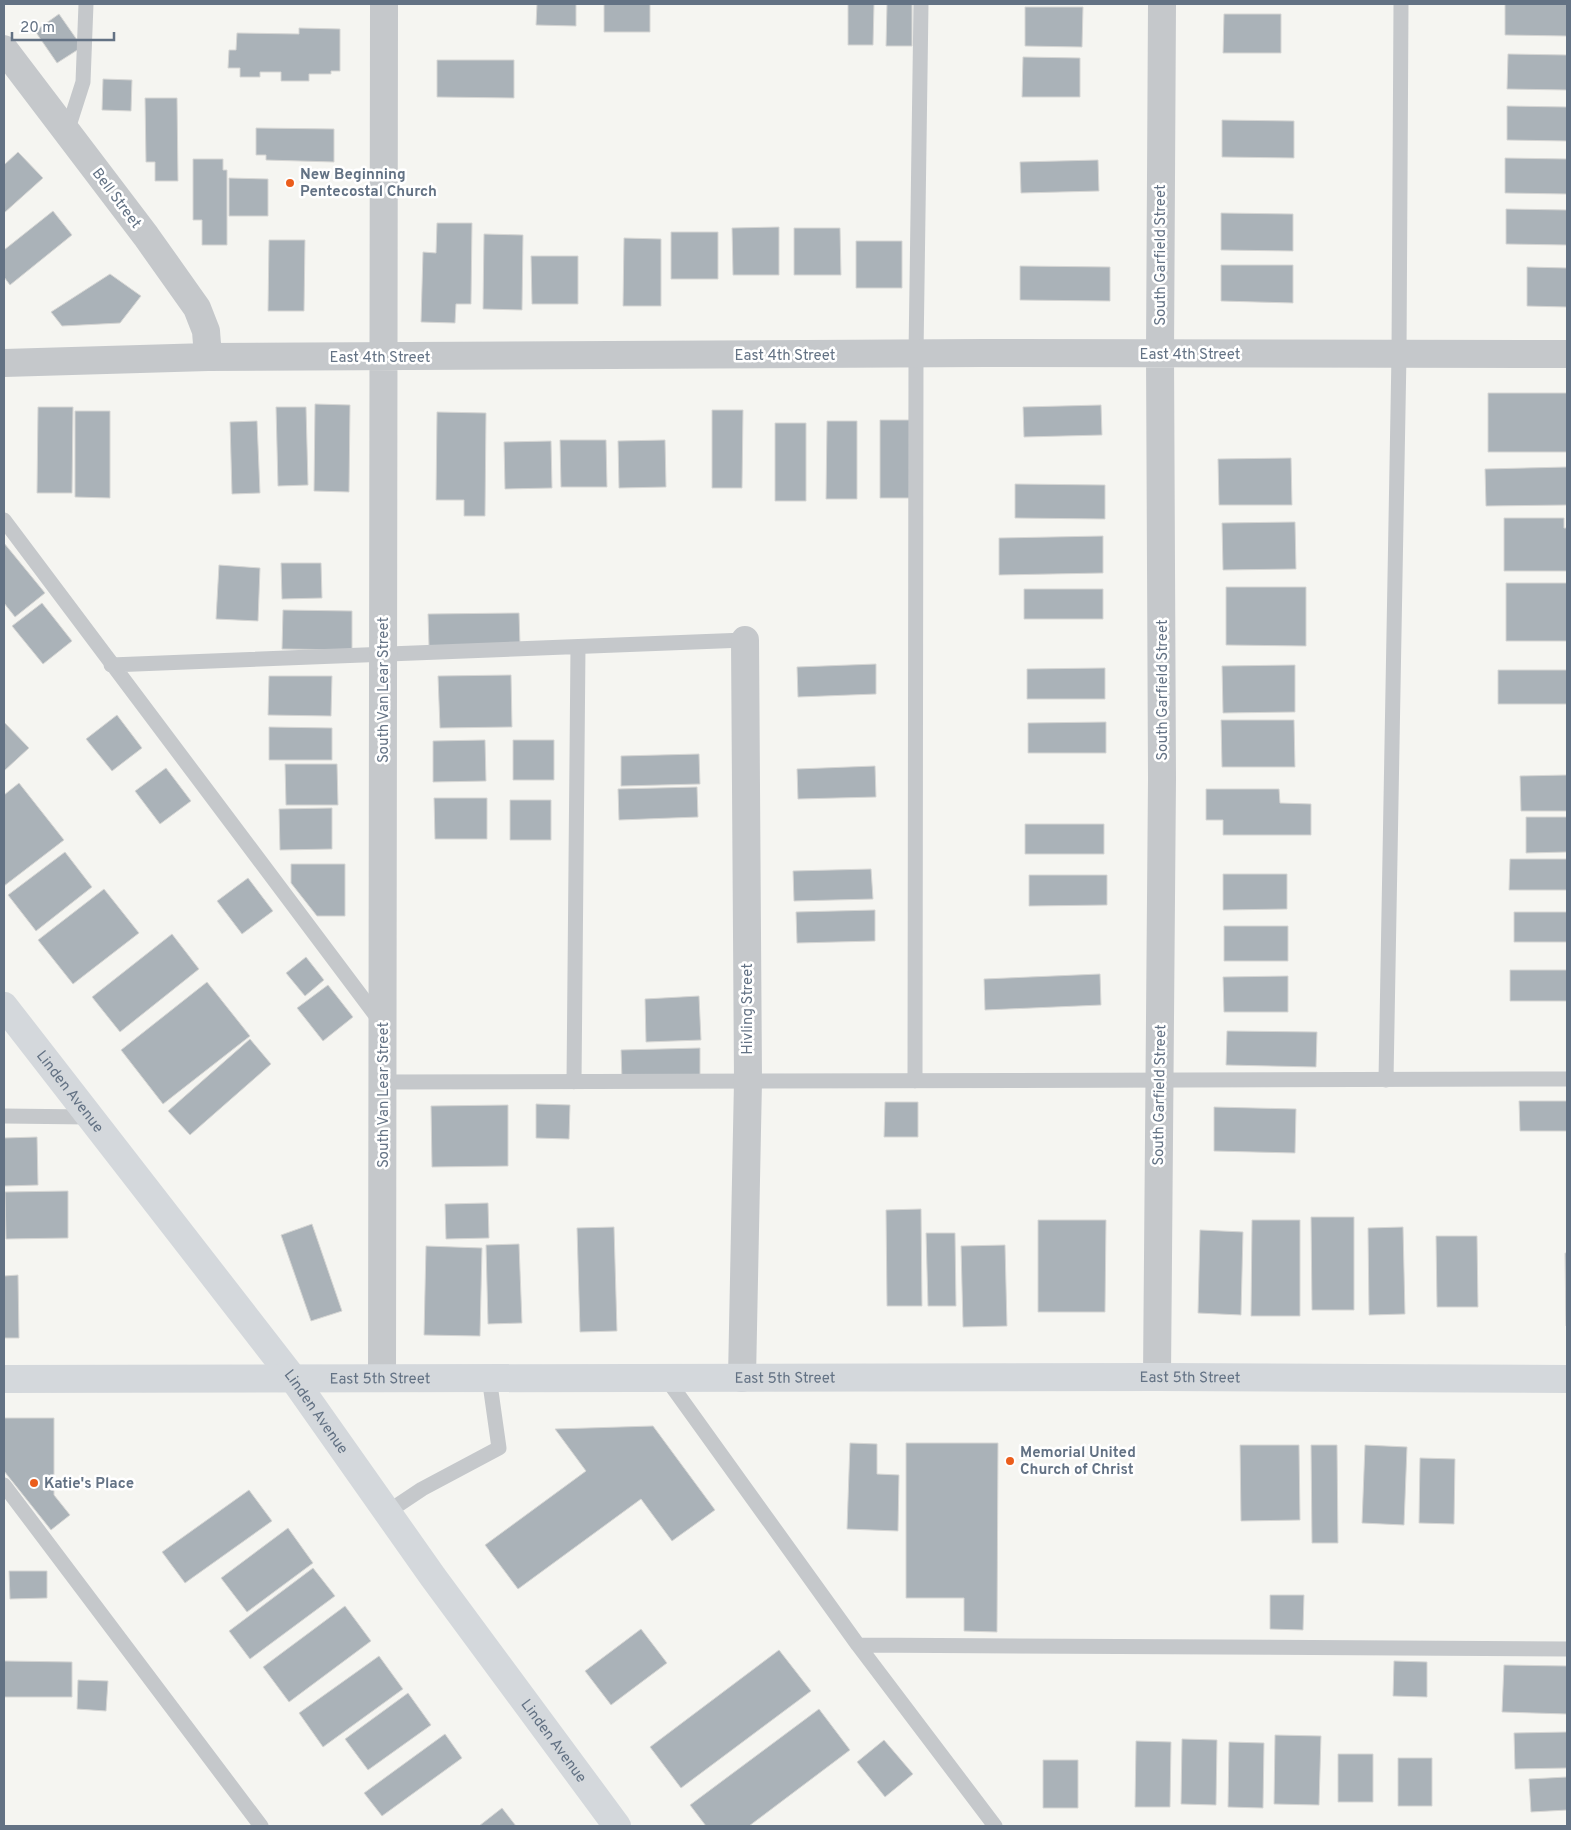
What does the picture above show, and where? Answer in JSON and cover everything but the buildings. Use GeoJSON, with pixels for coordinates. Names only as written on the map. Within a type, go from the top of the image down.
{"type":"FeatureCollection","features":[{"type":"Feature","properties":{"kind":"main road","name":"Linden Avenue"},"geometry":{"type":"LineString","coordinates":[[4,1006],[292,1377],[386,1513],[617,1826]]}},
{"type":"Feature","properties":{"kind":"main road","name":"East 5th Street"},"geometry":{"type":"LineString","coordinates":[[4,1379],[292,1377],[1157,1377],[1567,1379]]}},
{"type":"Feature","properties":{"kind":"street","name":"South Van Lear Street"},"geometry":{"type":"LineString","coordinates":[[382,1377],[384,4]]}},
{"type":"Feature","properties":{"kind":"street","name":"South Garfield Street"},"geometry":{"type":"LineString","coordinates":[[1157,1377],[1162,779],[1160,354],[1162,4]]}},
{"type":"Feature","properties":{"kind":"street","name":"Bell Street"},"geometry":{"type":"LineString","coordinates":[[4,49],[197,308],[206,332],[208,357]]}},
{"type":"Feature","properties":{"kind":"street","name":"East 4th Street"},"geometry":{"type":"LineString","coordinates":[[4,363],[208,357],[1567,354]]}},
{"type":"Feature","properties":{"kind":"street","name":"Hivling Street"},"geometry":{"type":"LineString","coordinates":[[742,1378],[748,1081],[745,640]]}},
{"type":"Feature","properties":{"kind":"lane"},"geometry":{"type":"LineString","coordinates":[[67,132],[83,82],[86,4]]}},
{"type":"Feature","properties":{"kind":"lane"},"geometry":{"type":"LineString","coordinates":[[915,1081],[916,354],[921,4]]}},
{"type":"Feature","properties":{"kind":"lane"},"geometry":{"type":"LineString","coordinates":[[1386,1080],[1399,354],[1401,4]]}},
{"type":"Feature","properties":{"kind":"lane"},"geometry":{"type":"LineString","coordinates":[[4,520],[111,665],[383,1024]]}},
{"type":"Feature","properties":{"kind":"lane"},"geometry":{"type":"LineString","coordinates":[[111,665],[745,640]]}},
{"type":"Feature","properties":{"kind":"lane"},"geometry":{"type":"LineString","coordinates":[[574,1082],[578,646]]}},
{"type":"Feature","properties":{"kind":"lane"},"geometry":{"type":"LineString","coordinates":[[382,1082],[1567,1079]]}},
{"type":"Feature","properties":{"kind":"lane"},"geometry":{"type":"LineString","coordinates":[[4,1116],[89,1117]]}},
{"type":"Feature","properties":{"kind":"lane"},"geometry":{"type":"LineString","coordinates":[[386,1513],[422,1489],[500,1448],[489,1377]]}},
{"type":"Feature","properties":{"kind":"lane"},"geometry":{"type":"LineString","coordinates":[[666,1378],[858,1645],[995,1826]]}},
{"type":"Feature","properties":{"kind":"lane"},"geometry":{"type":"LineString","coordinates":[[4,1485],[261,1826]]}},
{"type":"Feature","properties":{"kind":"lane"},"geometry":{"type":"LineString","coordinates":[[858,1645],[1567,1649]]}},
{"type":"Feature","properties":{"kind":"place","name":"New Beginning Pentecostal Church"},"geometry":{"type":"Point","coordinates":[290,183]}},
{"type":"Feature","properties":{"kind":"place","name":"Memorial United Church of Christ"},"geometry":{"type":"Point","coordinates":[1010,1461]}},
{"type":"Feature","properties":{"kind":"place","name":"Katie's Place"},"geometry":{"type":"Point","coordinates":[34,1483]}}]}
